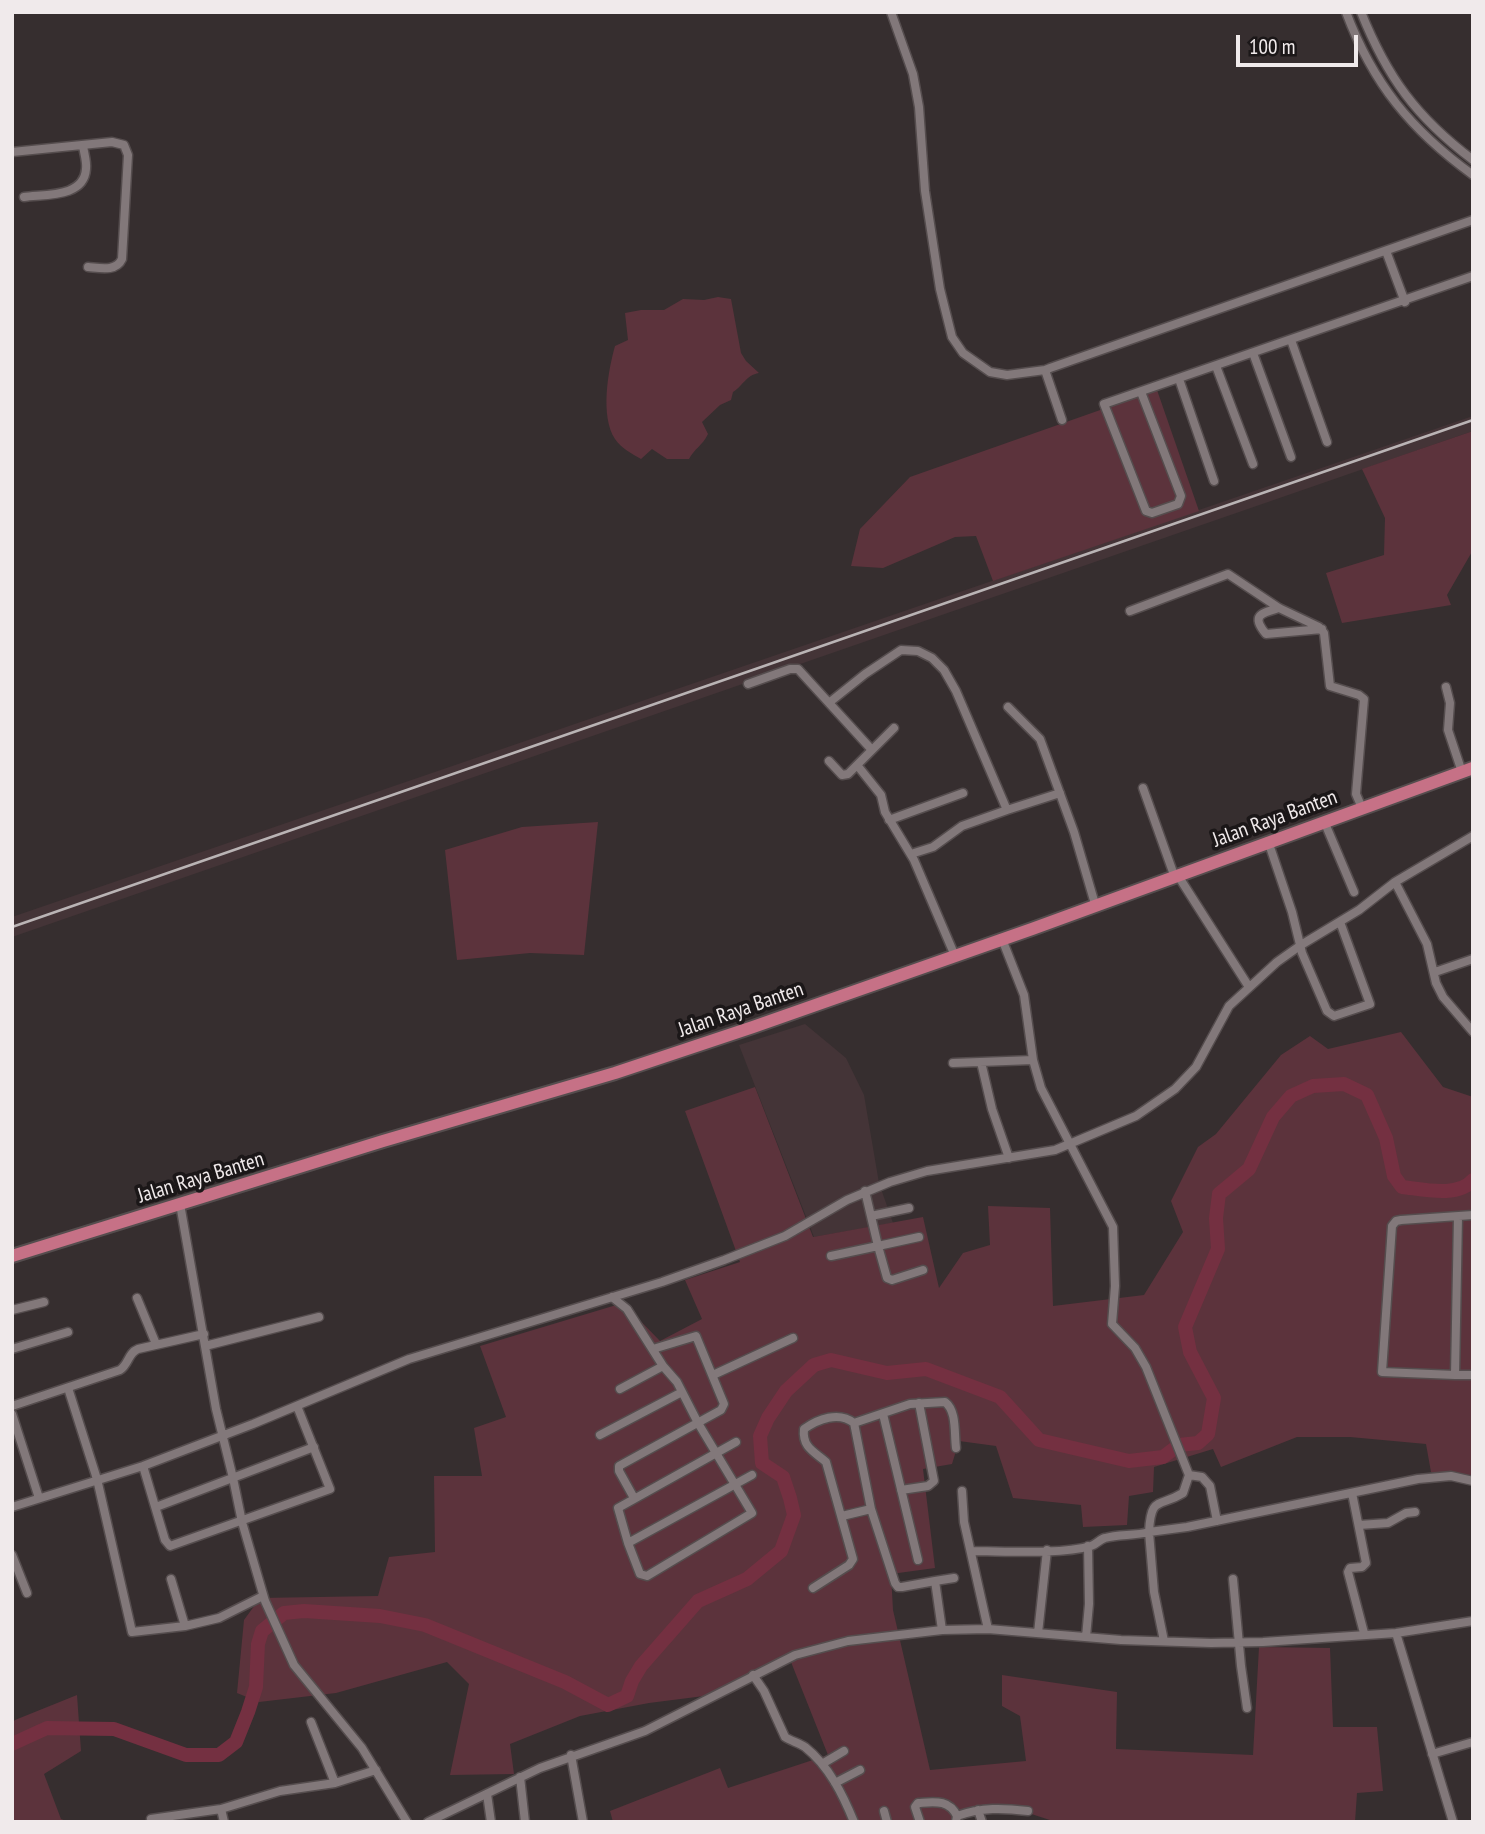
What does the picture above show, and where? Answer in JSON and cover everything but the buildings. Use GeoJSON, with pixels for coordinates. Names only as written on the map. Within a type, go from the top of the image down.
{"type":"FeatureCollection","features":[{"type":"Feature","properties":{"kind":"main road","name":"Jalan Raya Banten"},"geometry":{"type":"LineString","coordinates":[[12,1256],[615,1073],[955,956],[1467,770]]}},
{"type":"Feature","properties":{"kind":"street"},"geometry":{"type":"LineString","coordinates":[[891,12],[913,74],[919,107],[925,191],[946,315],[955,342],[974,362],[990,372],[1007,375],[1045,370],[1473,220]]}},
{"type":"Feature","properties":{"kind":"street"},"geometry":{"type":"LineString","coordinates":[[1346,12],[1377,79],[1400,110],[1438,149],[1473,175]]}},
{"type":"Feature","properties":{"kind":"street"},"geometry":{"type":"LineString","coordinates":[[1360,12],[1377,52],[1400,89],[1426,120],[1473,160]]}},
{"type":"Feature","properties":{"kind":"street"},"geometry":{"type":"LineString","coordinates":[[12,152],[119,143],[124,145],[128,155],[122,259],[120,265],[114,268],[88,267]]}},
{"type":"Feature","properties":{"kind":"street"},"geometry":{"type":"LineString","coordinates":[[24,197],[69,191],[77,187],[86,169],[83,146]]}},
{"type":"Feature","properties":{"kind":"street"},"geometry":{"type":"LineString","coordinates":[[1387,251],[1405,302]]}},
{"type":"Feature","properties":{"kind":"street"},"geometry":{"type":"LineString","coordinates":[[1141,392],[1181,496],[1178,504],[1152,513],[1146,511],[1104,404],[1405,302],[1473,276]]}},
{"type":"Feature","properties":{"kind":"street"},"geometry":{"type":"LineString","coordinates":[[1291,340],[1327,442]]}},
{"type":"Feature","properties":{"kind":"street"},"geometry":{"type":"LineString","coordinates":[[1253,354],[1291,457]]}},
{"type":"Feature","properties":{"kind":"street"},"geometry":{"type":"LineString","coordinates":[[1216,366],[1253,464]]}},
{"type":"Feature","properties":{"kind":"street"},"geometry":{"type":"LineString","coordinates":[[1045,370],[1062,420]]}},
{"type":"Feature","properties":{"kind":"street"},"geometry":{"type":"LineString","coordinates":[[1179,379],[1214,481]]}},
{"type":"Feature","properties":{"kind":"street"},"geometry":{"type":"LineString","coordinates":[[1129,611],[1228,574],[1279,608],[1322,629],[1325,635],[1330,686],[1364,699],[1356,794],[1362,808]]}},
{"type":"Feature","properties":{"kind":"street"},"geometry":{"type":"LineString","coordinates":[[1279,608],[1261,613],[1258,620],[1266,634],[1322,629]]}},
{"type":"Feature","properties":{"kind":"street"},"geometry":{"type":"LineString","coordinates":[[830,702],[865,674],[905,649],[918,650],[932,658],[944,670],[956,691],[1007,810]]}},
{"type":"Feature","properties":{"kind":"street"},"geometry":{"type":"LineString","coordinates":[[748,684],[790,669],[798,669],[872,750]]}},
{"type":"Feature","properties":{"kind":"street"},"geometry":{"type":"LineString","coordinates":[[1446,687],[1450,703],[1448,730],[1467,770]]}},
{"type":"Feature","properties":{"kind":"street"},"geometry":{"type":"LineString","coordinates":[[1008,707],[1041,739],[1074,832],[1095,904]]}},
{"type":"Feature","properties":{"kind":"street"},"geometry":{"type":"LineString","coordinates":[[829,761],[842,775],[848,774],[894,728]]}},
{"type":"Feature","properties":{"kind":"street"},"geometry":{"type":"LineString","coordinates":[[857,765],[881,795],[889,820],[911,854],[955,956]]}},
{"type":"Feature","properties":{"kind":"street"},"geometry":{"type":"LineString","coordinates":[[1143,788],[1176,874],[1249,987]]}},
{"type":"Feature","properties":{"kind":"street"},"geometry":{"type":"LineString","coordinates":[[889,820],[963,793]]}},
{"type":"Feature","properties":{"kind":"street"},"geometry":{"type":"LineString","coordinates":[[911,854],[928,849],[962,826],[1060,793]]}},
{"type":"Feature","properties":{"kind":"street"},"geometry":{"type":"LineString","coordinates":[[1324,821],[1354,892]]}},
{"type":"Feature","properties":{"kind":"street"},"geometry":{"type":"LineString","coordinates":[[12,1507],[143,1466],[409,1359],[699,1269],[785,1236],[864,1191],[927,1171],[1044,1153],[1136,1116],[1175,1089],[1196,1067],[1229,1006],[1249,987],[1301,944],[1340,922],[1395,882],[1473,836]]}},
{"type":"Feature","properties":{"kind":"street"},"geometry":{"type":"LineString","coordinates":[[1268,841],[1302,953],[1327,1011],[1332,1016],[1370,1004],[1340,922]]}},
{"type":"Feature","properties":{"kind":"street"},"geometry":{"type":"LineString","coordinates":[[1395,882],[1427,944],[1436,983],[1443,997],[1473,1032]]}},
{"type":"Feature","properties":{"kind":"street"},"geometry":{"type":"LineString","coordinates":[[1002,939],[1024,995],[1032,1060],[1051,1108],[1113,1227],[1115,1286],[1112,1324],[1135,1348],[1150,1376],[1188,1473],[1183,1493],[1156,1504],[1150,1514],[1154,1592],[1164,1641]]}},
{"type":"Feature","properties":{"kind":"street"},"geometry":{"type":"LineString","coordinates":[[1435,972],[1473,959]]}},
{"type":"Feature","properties":{"kind":"street"},"geometry":{"type":"LineString","coordinates":[[953,1063],[1032,1060]]}},
{"type":"Feature","properties":{"kind":"street"},"geometry":{"type":"LineString","coordinates":[[981,1062],[992,1109],[1009,1158]]}},
{"type":"Feature","properties":{"kind":"street"},"geometry":{"type":"LineString","coordinates":[[864,1191],[887,1278],[892,1280],[923,1270]]}},
{"type":"Feature","properties":{"kind":"street"},"geometry":{"type":"LineString","coordinates":[[180,1204],[222,1435],[242,1522],[264,1598],[294,1665],[362,1748],[407,1822]]}},
{"type":"Feature","properties":{"kind":"street"},"geometry":{"type":"LineString","coordinates":[[871,1216],[909,1208]]}},
{"type":"Feature","properties":{"kind":"street"},"geometry":{"type":"LineString","coordinates":[[1473,1215],[1395,1221],[1392,1226],[1381,1368],[1385,1374],[1473,1375]]}},
{"type":"Feature","properties":{"kind":"street"},"geometry":{"type":"LineString","coordinates":[[1455,1374],[1458,1217]]}},
{"type":"Feature","properties":{"kind":"street"},"geometry":{"type":"LineString","coordinates":[[831,1256],[919,1237]]}},
{"type":"Feature","properties":{"kind":"street"},"geometry":{"type":"LineString","coordinates":[[612,1297],[627,1309],[682,1392],[698,1423],[716,1453],[751,1515],[650,1574],[640,1574],[617,1510],[634,1498],[716,1453],[736,1441]]}},
{"type":"Feature","properties":{"kind":"street"},"geometry":{"type":"LineString","coordinates":[[137,1298],[156,1344]]}},
{"type":"Feature","properties":{"kind":"street"},"geometry":{"type":"LineString","coordinates":[[12,1310],[44,1302]]}},
{"type":"Feature","properties":{"kind":"street"},"geometry":{"type":"LineString","coordinates":[[205,1346],[319,1317]]}},
{"type":"Feature","properties":{"kind":"street"},"geometry":{"type":"LineString","coordinates":[[12,1349],[68,1332]]}},
{"type":"Feature","properties":{"kind":"street"},"geometry":{"type":"LineString","coordinates":[[12,1406],[120,1370],[125,1367],[132,1351],[204,1334]]}},
{"type":"Feature","properties":{"kind":"street"},"geometry":{"type":"LineString","coordinates":[[634,1498],[618,1469],[619,1466],[724,1407],[696,1336],[653,1349]]}},
{"type":"Feature","properties":{"kind":"street"},"geometry":{"type":"LineString","coordinates":[[713,1375],[793,1338]]}},
{"type":"Feature","properties":{"kind":"street"},"geometry":{"type":"LineString","coordinates":[[620,1389],[663,1366]]}},
{"type":"Feature","properties":{"kind":"street"},"geometry":{"type":"LineString","coordinates":[[68,1388],[97,1479],[131,1630],[136,1632],[185,1626],[219,1618],[264,1598]]}},
{"type":"Feature","properties":{"kind":"street"},"geometry":{"type":"LineString","coordinates":[[600,1435],[682,1392]]}},
{"type":"Feature","properties":{"kind":"street"},"geometry":{"type":"LineString","coordinates":[[901,1490],[928,1486],[934,1480],[919,1403]]}},
{"type":"Feature","properties":{"kind":"street"},"geometry":{"type":"LineString","coordinates":[[853,1423],[919,1403],[948,1403],[952,1411],[956,1448]]}},
{"type":"Feature","properties":{"kind":"street"},"geometry":{"type":"LineString","coordinates":[[143,1466],[165,1539],[170,1546],[330,1489],[297,1406]]}},
{"type":"Feature","properties":{"kind":"street"},"geometry":{"type":"LineString","coordinates":[[12,1413],[39,1498]]}},
{"type":"Feature","properties":{"kind":"street"},"geometry":{"type":"LineString","coordinates":[[883,1414],[918,1560]]}},
{"type":"Feature","properties":{"kind":"street"},"geometry":{"type":"LineString","coordinates":[[813,1588],[852,1563],[826,1462],[811,1453],[803,1432],[806,1426],[826,1418],[845,1418],[853,1423],[871,1509],[897,1586],[954,1578]]}},
{"type":"Feature","properties":{"kind":"street"},"geometry":{"type":"LineString","coordinates":[[156,1507],[314,1447]]}},
{"type":"Feature","properties":{"kind":"street"},"geometry":{"type":"LineString","coordinates":[[1188,1473],[1202,1477],[1210,1486],[1217,1521]]}},
{"type":"Feature","properties":{"kind":"street"},"geometry":{"type":"LineString","coordinates":[[628,1543],[752,1475]]}},
{"type":"Feature","properties":{"kind":"street"},"geometry":{"type":"LineString","coordinates":[[971,1551],[1047,1550],[1088,1546],[1105,1538],[1217,1521],[1433,1476],[1451,1476],[1473,1481]]}},
{"type":"Feature","properties":{"kind":"street"},"geometry":{"type":"LineString","coordinates":[[962,1491],[964,1522],[988,1629]]}},
{"type":"Feature","properties":{"kind":"street"},"geometry":{"type":"LineString","coordinates":[[1352,1493],[1366,1563],[1362,1567],[1350,1568],[1348,1572],[1364,1633]]}},
{"type":"Feature","properties":{"kind":"street"},"geometry":{"type":"LineString","coordinates":[[842,1516],[871,1509]]}},
{"type":"Feature","properties":{"kind":"street"},"geometry":{"type":"LineString","coordinates":[[1359,1525],[1388,1523],[1406,1513],[1415,1512]]}},
{"type":"Feature","properties":{"kind":"street"},"geometry":{"type":"LineString","coordinates":[[1086,1637],[1088,1546]]}},
{"type":"Feature","properties":{"kind":"street"},"geometry":{"type":"LineString","coordinates":[[1038,1633],[1047,1550]]}},
{"type":"Feature","properties":{"kind":"street"},"geometry":{"type":"LineString","coordinates":[[12,1555],[27,1593]]}},
{"type":"Feature","properties":{"kind":"street"},"geometry":{"type":"LineString","coordinates":[[171,1579],[185,1626]]}},
{"type":"Feature","properties":{"kind":"street"},"geometry":{"type":"LineString","coordinates":[[1233,1579],[1247,1708]]}},
{"type":"Feature","properties":{"kind":"street"},"geometry":{"type":"LineString","coordinates":[[935,1581],[942,1630]]}},
{"type":"Feature","properties":{"kind":"street"},"geometry":{"type":"LineString","coordinates":[[428,1822],[572,1755],[645,1731],[795,1655],[848,1641],[942,1630],[988,1629],[1164,1641],[1263,1642],[1364,1633],[1396,1633],[1473,1621]]}},
{"type":"Feature","properties":{"kind":"street"},"geometry":{"type":"LineString","coordinates":[[1396,1633],[1453,1822]]}},
{"type":"Feature","properties":{"kind":"street"},"geometry":{"type":"LineString","coordinates":[[753,1675],[764,1691],[785,1737],[803,1746],[822,1764],[835,1783],[854,1822]]}},
{"type":"Feature","properties":{"kind":"street"},"geometry":{"type":"LineString","coordinates":[[311,1723],[335,1783]]}},
{"type":"Feature","properties":{"kind":"street"},"geometry":{"type":"LineString","coordinates":[[1432,1754],[1473,1742]]}},
{"type":"Feature","properties":{"kind":"street"},"geometry":{"type":"LineString","coordinates":[[822,1764],[844,1751]]}},
{"type":"Feature","properties":{"kind":"street"},"geometry":{"type":"LineString","coordinates":[[572,1755],[583,1822]]}},
{"type":"Feature","properties":{"kind":"street"},"geometry":{"type":"LineString","coordinates":[[151,1819],[185,1818],[280,1791],[335,1783],[376,1770]]}},
{"type":"Feature","properties":{"kind":"street"},"geometry":{"type":"LineString","coordinates":[[835,1783],[860,1770]]}},
{"type":"Feature","properties":{"kind":"street"},"geometry":{"type":"LineString","coordinates":[[520,1777],[525,1822]]}},
{"type":"Feature","properties":{"kind":"street"},"geometry":{"type":"LineString","coordinates":[[487,1794],[491,1822]]}},
{"type":"Feature","properties":{"kind":"street"},"geometry":{"type":"LineString","coordinates":[[920,1822],[915,1807],[918,1803],[945,1803],[953,1808],[957,1819],[978,1810],[1001,1807],[1028,1811]]}},
{"type":"Feature","properties":{"kind":"street"},"geometry":{"type":"LineString","coordinates":[[221,1809],[224,1822]]}},
{"type":"Feature","properties":{"kind":"street"},"geometry":{"type":"LineString","coordinates":[[978,1810],[982,1822]]}},
{"type":"Feature","properties":{"kind":"street"},"geometry":{"type":"LineString","coordinates":[[884,1811],[887,1822]]}},
{"type":"Feature","properties":{"kind":"shaded area"},"geometry":{"type":"Polygon","coordinates":[[[718,297],[731,299],[741,353],[759,373],[747,379],[733,392],[731,400],[720,405],[702,422],[708,434],[689,459],[667,459],[652,449],[641,459],[617,442],[608,418],[608,380],[615,346],[628,340],[625,313],[664,310],[683,299],[704,300],[718,297]]]}},
{"type":"Feature","properties":{"kind":"shaded area"},"geometry":{"type":"Polygon","coordinates":[[[1157,390],[1199,511],[993,581],[976,536],[955,537],[883,568],[851,566],[860,529],[910,477],[1157,390]]]}},
{"type":"Feature","properties":{"kind":"shaded area"},"geometry":{"type":"Polygon","coordinates":[[[1473,416],[1473,431],[12,937],[12,917],[1473,416]]]}},
{"type":"Feature","properties":{"kind":"shaded area"},"geometry":{"type":"Polygon","coordinates":[[[1473,431],[1473,550],[1447,595],[1451,605],[1342,623],[1326,573],[1384,555],[1385,518],[1362,469],[1473,431]]]}},
{"type":"Feature","properties":{"kind":"shaded area"},"geometry":{"type":"Polygon","coordinates":[[[598,822],[584,955],[530,953],[457,960],[445,850],[522,827],[598,822]]]}},
{"type":"Feature","properties":{"kind":"shaded area"},"geometry":{"type":"Polygon","coordinates":[[[805,1024],[846,1058],[864,1095],[879,1183],[893,1223],[814,1237],[739,1045],[805,1024]]]}},
{"type":"Feature","properties":{"kind":"shaded area"},"geometry":{"type":"Polygon","coordinates":[[[1401,1032],[1443,1087],[1473,1097],[1473,1483],[1431,1472],[1426,1444],[1350,1437],[1297,1437],[1221,1467],[1213,1449],[1154,1467],[1153,1492],[1129,1496],[1127,1525],[1083,1527],[1081,1505],[1013,1498],[996,1446],[959,1441],[952,1464],[923,1469],[935,1568],[891,1574],[893,1610],[930,1770],[1026,1761],[1020,1716],[1002,1706],[1002,1675],[1117,1692],[1116,1749],[1253,1755],[1259,1647],[1330,1648],[1333,1727],[1377,1727],[1383,1791],[1357,1793],[1355,1822],[1056,1822],[1013,1808],[952,1814],[957,1822],[613,1822],[610,1811],[720,1768],[728,1788],[828,1755],[789,1657],[704,1696],[580,1716],[510,1744],[514,1774],[450,1775],[469,1684],[447,1662],[336,1693],[259,1702],[237,1693],[244,1620],[260,1598],[378,1596],[389,1557],[435,1552],[434,1476],[482,1476],[474,1428],[506,1417],[480,1346],[623,1303],[660,1341],[702,1319],[685,1280],[740,1262],[685,1111],[755,1087],[813,1237],[923,1217],[939,1288],[963,1253],[990,1245],[988,1206],[1050,1208],[1053,1306],[1144,1295],[1183,1232],[1171,1201],[1198,1147],[1216,1134],[1281,1055],[1310,1036],[1328,1049],[1401,1032]]]}},
{"type":"Feature","properties":{"kind":"shaded area"},"geometry":{"type":"Polygon","coordinates":[[[77,1695],[81,1751],[44,1774],[61,1819],[69,1822],[12,1822],[12,1723],[77,1695]]]}},
{"type":"Feature","properties":{"kind":"waterway"},"geometry":{"type":"LineString","coordinates":[[12,1744],[47,1728],[114,1729],[186,1755],[219,1755],[236,1742],[248,1712],[256,1687],[258,1644],[262,1631],[284,1613],[304,1611],[380,1616],[425,1625],[565,1682],[608,1705],[627,1696],[641,1666],[698,1601],[747,1579],[781,1551],[794,1515],[783,1477],[762,1463],[760,1436],[786,1391],[814,1365],[831,1360],[887,1373],[926,1369],[1000,1397],[1039,1440],[1129,1461],[1163,1457],[1179,1445],[1198,1443],[1208,1434],[1214,1398],[1190,1352],[1185,1327],[1218,1249],[1216,1218],[1219,1194],[1249,1169],[1273,1117],[1291,1096],[1313,1086],[1344,1084],[1367,1095],[1386,1138],[1394,1176],[1402,1187],[1449,1191],[1466,1186],[1473,1180]]}},
{"type":"Feature","properties":{"kind":"railway"},"geometry":{"type":"LineString","coordinates":[[12,927],[1473,420]]}}]}
